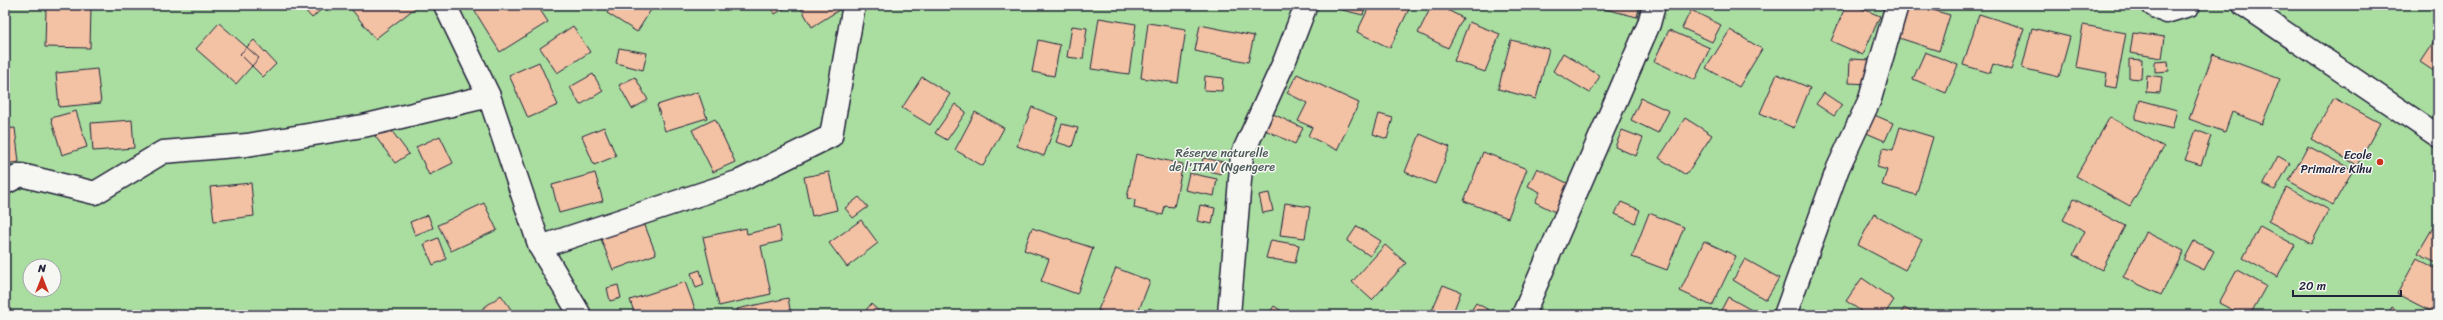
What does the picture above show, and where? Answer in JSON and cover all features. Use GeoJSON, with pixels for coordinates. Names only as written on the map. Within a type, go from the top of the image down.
{"type":"FeatureCollection","features":[{"type":"Feature","properties":{"kind":"street"},"geometry":{"type":"LineString","coordinates":[[445,5],[489,96],[540,247],[580,315]]}},
{"type":"Feature","properties":{"kind":"street"},"geometry":{"type":"LineString","coordinates":[[540,247],[740,181],[831,136],[854,5]]}},
{"type":"Feature","properties":{"kind":"street"},"geometry":{"type":"LineString","coordinates":[[1230,315],[1242,155],[1285,60],[1306,5]]}},
{"type":"Feature","properties":{"kind":"street"},"geometry":{"type":"LineString","coordinates":[[1523,315],[1649,24],[1654,5]]}},
{"type":"Feature","properties":{"kind":"street"},"geometry":{"type":"LineString","coordinates":[[1785,315],[1838,168],[1870,99],[1896,5]]}},
{"type":"Feature","properties":{"kind":"street"},"geometry":{"type":"LineString","coordinates":[[2153,5],[2166,12],[2189,5]]}},
{"type":"Feature","properties":{"kind":"street"},"geometry":{"type":"LineString","coordinates":[[2244,5],[2438,136]]}},
{"type":"Feature","properties":{"kind":"street"},"geometry":{"type":"LineString","coordinates":[[5,183],[21,175],[95,193],[163,152],[247,145],[363,126],[489,96]]}},
{"type":"Feature","properties":{"kind":"green space","name":"Réserve naturelle de l'ITAV (Ngengere"},"geometry":{"type":"Polygon","coordinates":[[[5,5],[2438,5],[2438,315],[5,315],[5,5]]]}},
{"type":"Feature","properties":{"kind":"building"},"geometry":{"type":"Polygon","coordinates":[[[300,5],[326,5],[312,18],[300,5]]]}},
{"type":"Feature","properties":{"kind":"building"},"geometry":{"type":"Polygon","coordinates":[[[348,5],[419,5],[375,39],[348,5]]]}},
{"type":"Feature","properties":{"kind":"building"},"geometry":{"type":"Polygon","coordinates":[[[483,5],[502,5],[506,11],[515,5],[537,5],[548,22],[500,52],[474,10],[483,5]]]}},
{"type":"Feature","properties":{"kind":"building"},"geometry":{"type":"Polygon","coordinates":[[[612,5],[654,5],[637,32],[607,13],[612,5]]]}},
{"type":"Feature","properties":{"kind":"building"},"geometry":{"type":"Polygon","coordinates":[[[769,5],[790,5],[775,14],[769,5]]]}},
{"type":"Feature","properties":{"kind":"building"},"geometry":{"type":"Polygon","coordinates":[[[799,5],[847,5],[812,27],[799,5]]]}},
{"type":"Feature","properties":{"kind":"building"},"geometry":{"type":"Polygon","coordinates":[[[1322,5],[1365,5],[1363,15],[1322,5]]]}},
{"type":"Feature","properties":{"kind":"building"},"geometry":{"type":"Polygon","coordinates":[[[1370,5],[1411,5],[1390,48],[1357,32],[1370,5]]]}},
{"type":"Feature","properties":{"kind":"building"},"geometry":{"type":"Polygon","coordinates":[[[1432,5],[1438,5],[1463,18],[1448,48],[1418,33],[1432,5]]]}},
{"type":"Feature","properties":{"kind":"building"},"geometry":{"type":"Polygon","coordinates":[[[1597,5],[1640,5],[1637,17],[1597,7],[1597,5]]]}},
{"type":"Feature","properties":{"kind":"building"},"geometry":{"type":"Polygon","coordinates":[[[1846,5],[1853,5],[1880,16],[1863,55],[1831,41],[1846,5]]]}},
{"type":"Feature","properties":{"kind":"building"},"geometry":{"type":"Polygon","coordinates":[[[1906,5],[1915,5],[1950,15],[1939,51],[1896,37],[1906,5]]]}},
{"type":"Feature","properties":{"kind":"building"},"geometry":{"type":"Polygon","coordinates":[[[46,7],[91,8],[90,48],[45,47],[46,7]]]}},
{"type":"Feature","properties":{"kind":"building"},"geometry":{"type":"Polygon","coordinates":[[[1691,10],[1721,25],[1712,42],[1682,28],[1691,10]]]}},
{"type":"Feature","properties":{"kind":"building"},"geometry":{"type":"Polygon","coordinates":[[[1979,14],[2024,28],[2011,70],[1993,64],[1990,73],[1963,65],[1979,14]]]}},
{"type":"Feature","properties":{"kind":"building"},"geometry":{"type":"Polygon","coordinates":[[[1099,18],[1136,24],[1129,74],[1091,69],[1099,18]]]}},
{"type":"Feature","properties":{"kind":"building"},"geometry":{"type":"Polygon","coordinates":[[[1469,22],[1500,34],[1485,72],[1454,61],[1469,22]]]}},
{"type":"Feature","properties":{"kind":"building"},"geometry":{"type":"Polygon","coordinates":[[[219,23],[259,58],[236,84],[196,49],[219,23]]]}},
{"type":"Feature","properties":{"kind":"building"},"geometry":{"type":"Polygon","coordinates":[[[1148,23],[1186,29],[1178,83],[1141,78],[1148,23]]]}},
{"type":"Feature","properties":{"kind":"building"},"geometry":{"type":"Polygon","coordinates":[[[1200,25],[1254,36],[1248,62],[1195,51],[1200,25]]]}},
{"type":"Feature","properties":{"kind":"building"},"geometry":{"type":"Polygon","coordinates":[[[2083,25],[2126,33],[2116,88],[2105,86],[2107,73],[2076,67],[2083,25]]]}},
{"type":"Feature","properties":{"kind":"building"},"geometry":{"type":"Polygon","coordinates":[[[573,26],[590,52],[557,73],[540,48],[573,26]]]}},
{"type":"Feature","properties":{"kind":"building"},"geometry":{"type":"Polygon","coordinates":[[[1072,26],[1087,28],[1083,59],[1067,57],[1072,26]]]}},
{"type":"Feature","properties":{"kind":"building"},"geometry":{"type":"Polygon","coordinates":[[[2032,28],[2070,37],[2059,77],[2022,68],[2032,28]]]}},
{"type":"Feature","properties":{"kind":"building"},"geometry":{"type":"Polygon","coordinates":[[[1669,30],[1710,48],[1695,80],[1654,61],[1669,30]]]}},
{"type":"Feature","properties":{"kind":"building"},"geometry":{"type":"Polygon","coordinates":[[[1730,30],[1762,49],[1739,87],[1706,68],[1730,30]]]}},
{"type":"Feature","properties":{"kind":"building"},"geometry":{"type":"Polygon","coordinates":[[[2133,33],[2165,37],[2162,58],[2130,53],[2133,33]]]}},
{"type":"Feature","properties":{"kind":"building"},"geometry":{"type":"Polygon","coordinates":[[[2438,35],[2438,74],[2420,62],[2438,35]]]}},
{"type":"Feature","properties":{"kind":"building"},"geometry":{"type":"Polygon","coordinates":[[[254,40],[276,64],[263,77],[240,54],[254,40]]]}},
{"type":"Feature","properties":{"kind":"building"},"geometry":{"type":"Polygon","coordinates":[[[1038,40],[1060,45],[1054,76],[1032,72],[1038,40]]]}},
{"type":"Feature","properties":{"kind":"building"},"geometry":{"type":"Polygon","coordinates":[[[1511,40],[1549,49],[1536,99],[1498,89],[1511,40]]]}},
{"type":"Feature","properties":{"kind":"building"},"geometry":{"type":"Polygon","coordinates":[[[619,48],[647,53],[643,70],[616,63],[619,48]]]}},
{"type":"Feature","properties":{"kind":"building"},"geometry":{"type":"Polygon","coordinates":[[[1925,52],[1958,65],[1946,93],[1913,79],[1925,52]]]}},
{"type":"Feature","properties":{"kind":"building"},"geometry":{"type":"Polygon","coordinates":[[[1563,53],[1600,76],[1590,93],[1553,71],[1563,53]]]}},
{"type":"Feature","properties":{"kind":"building"},"geometry":{"type":"Polygon","coordinates":[[[2213,54],[2280,79],[2262,124],[2232,112],[2225,132],[2189,119],[2213,54]]]}},
{"type":"Feature","properties":{"kind":"building"},"geometry":{"type":"Polygon","coordinates":[[[1850,59],[1870,60],[1869,84],[1849,83],[1850,59]]]}},
{"type":"Feature","properties":{"kind":"building"},"geometry":{"type":"Polygon","coordinates":[[[2129,59],[2142,60],[2141,79],[2129,78],[2129,59]]]}},
{"type":"Feature","properties":{"kind":"building"},"geometry":{"type":"Polygon","coordinates":[[[2168,61],[2169,71],[2155,72],[2155,62],[2168,61]]]}},
{"type":"Feature","properties":{"kind":"building"},"geometry":{"type":"Polygon","coordinates":[[[539,62],[558,105],[528,118],[509,75],[539,62]]]}},
{"type":"Feature","properties":{"kind":"building"},"geometry":{"type":"Polygon","coordinates":[[[97,69],[101,103],[59,107],[56,73],[97,69]]]}},
{"type":"Feature","properties":{"kind":"building"},"geometry":{"type":"Polygon","coordinates":[[[593,74],[603,91],[580,105],[570,87],[593,74]]]}},
{"type":"Feature","properties":{"kind":"building"},"geometry":{"type":"Polygon","coordinates":[[[1297,74],[1359,103],[1337,150],[1308,136],[1312,127],[1298,121],[1307,103],[1287,93],[1297,74]]]}},
{"type":"Feature","properties":{"kind":"building"},"geometry":{"type":"Polygon","coordinates":[[[1777,74],[1810,88],[1794,128],[1760,113],[1777,74]]]}},
{"type":"Feature","properties":{"kind":"building"},"geometry":{"type":"Polygon","coordinates":[[[2147,75],[2162,77],[2160,93],[2146,92],[2147,75]]]}},
{"type":"Feature","properties":{"kind":"building"},"geometry":{"type":"Polygon","coordinates":[[[1205,76],[1223,78],[1222,91],[1204,90],[1205,76]]]}},
{"type":"Feature","properties":{"kind":"building"},"geometry":{"type":"Polygon","coordinates":[[[635,77],[648,100],[632,109],[619,85],[635,77]]]}},
{"type":"Feature","properties":{"kind":"building"},"geometry":{"type":"Polygon","coordinates":[[[922,77],[950,94],[930,125],[902,108],[922,77]]]}},
{"type":"Feature","properties":{"kind":"building"},"geometry":{"type":"Polygon","coordinates":[[[6,84],[6,122],[5,122],[6,84]]]}},
{"type":"Feature","properties":{"kind":"building"},"geometry":{"type":"Polygon","coordinates":[[[698,92],[707,118],[665,131],[657,105],[698,92]]]}},
{"type":"Feature","properties":{"kind":"building"},"geometry":{"type":"Polygon","coordinates":[[[1824,93],[1842,105],[1834,116],[1816,104],[1824,93]]]}},
{"type":"Feature","properties":{"kind":"building"},"geometry":{"type":"Polygon","coordinates":[[[1641,98],[1669,111],[1658,133],[1631,120],[1641,98]]]}},
{"type":"Feature","properties":{"kind":"building"},"geometry":{"type":"Polygon","coordinates":[[[2334,98],[2380,123],[2357,165],[2311,139],[2334,98]]]}},
{"type":"Feature","properties":{"kind":"building"},"geometry":{"type":"Polygon","coordinates":[[[2140,100],[2177,110],[2172,129],[2135,119],[2140,100]]]}},
{"type":"Feature","properties":{"kind":"building"},"geometry":{"type":"Polygon","coordinates":[[[955,104],[966,112],[947,140],[935,133],[955,104]]]}},
{"type":"Feature","properties":{"kind":"building"},"geometry":{"type":"Polygon","coordinates":[[[1032,107],[1058,117],[1044,156],[1017,146],[1032,107]]]}},
{"type":"Feature","properties":{"kind":"building"},"geometry":{"type":"Polygon","coordinates":[[[76,111],[87,147],[62,155],[51,118],[76,111]]]}},
{"type":"Feature","properties":{"kind":"building"},"geometry":{"type":"Polygon","coordinates":[[[975,112],[1004,128],[983,166],[955,150],[975,112]]]}},
{"type":"Feature","properties":{"kind":"building"},"geometry":{"type":"Polygon","coordinates":[[[1271,113],[1303,128],[1295,144],[1263,129],[1271,113]]]}},
{"type":"Feature","properties":{"kind":"building"},"geometry":{"type":"Polygon","coordinates":[[[1379,114],[1393,118],[1387,139],[1373,134],[1379,114]]]}},
{"type":"Feature","properties":{"kind":"building"},"geometry":{"type":"Polygon","coordinates":[[[1872,114],[1893,123],[1885,141],[1864,132],[1872,114]]]}},
{"type":"Feature","properties":{"kind":"building"},"geometry":{"type":"Polygon","coordinates":[[[2110,117],[2164,147],[2130,206],[2076,176],[2110,117]]]}},
{"type":"Feature","properties":{"kind":"building"},"geometry":{"type":"Polygon","coordinates":[[[1685,118],[1712,135],[1686,175],[1659,158],[1685,118]]]}},
{"type":"Feature","properties":{"kind":"building"},"geometry":{"type":"Polygon","coordinates":[[[715,119],[735,162],[713,172],[692,130],[715,119]]]}},
{"type":"Feature","properties":{"kind":"building"},"geometry":{"type":"Polygon","coordinates":[[[132,120],[134,148],[93,151],[91,123],[132,120]]]}},
{"type":"Feature","properties":{"kind":"building"},"geometry":{"type":"Polygon","coordinates":[[[1062,124],[1078,128],[1072,147],[1056,142],[1062,124]]]}},
{"type":"Feature","properties":{"kind":"building"},"geometry":{"type":"Polygon","coordinates":[[[388,126],[409,154],[395,163],[375,136],[388,126]]]}},
{"type":"Feature","properties":{"kind":"building"},"geometry":{"type":"Polygon","coordinates":[[[604,127],[616,156],[594,165],[582,136],[604,127]]]}},
{"type":"Feature","properties":{"kind":"building"},"geometry":{"type":"Polygon","coordinates":[[[1900,127],[1933,137],[1916,195],[1882,185],[1887,170],[1877,167],[1883,148],[1893,150],[1900,127]]]}},
{"type":"Feature","properties":{"kind":"building"},"geometry":{"type":"Polygon","coordinates":[[[15,128],[19,162],[5,164],[5,129],[15,128]]]}},
{"type":"Feature","properties":{"kind":"building"},"geometry":{"type":"Polygon","coordinates":[[[1622,130],[1643,138],[1636,156],[1615,147],[1622,130]]]}},
{"type":"Feature","properties":{"kind":"building"},"geometry":{"type":"Polygon","coordinates":[[[2196,130],[2211,136],[2201,165],[2185,160],[2196,130]]]}},
{"type":"Feature","properties":{"kind":"building"},"geometry":{"type":"Polygon","coordinates":[[[1420,134],[1450,147],[1435,184],[1405,172],[1420,134]]]}},
{"type":"Feature","properties":{"kind":"building"},"geometry":{"type":"Polygon","coordinates":[[[440,136],[453,163],[429,175],[416,147],[440,136]]]}},
{"type":"Feature","properties":{"kind":"building"},"geometry":{"type":"Polygon","coordinates":[[[2308,146],[2353,170],[2333,205],[2289,181],[2308,146]]]}},
{"type":"Feature","properties":{"kind":"building"},"geometry":{"type":"Polygon","coordinates":[[[1483,152],[1527,169],[1508,218],[1464,201],[1483,152]]]}},
{"type":"Feature","properties":{"kind":"building"},"geometry":{"type":"Polygon","coordinates":[[[1136,154],[1183,164],[1174,207],[1165,206],[1163,215],[1134,208],[1135,200],[1127,198],[1136,154]]]}},
{"type":"Feature","properties":{"kind":"building"},"geometry":{"type":"Polygon","coordinates":[[[2278,156],[2290,163],[2275,190],[2263,184],[2278,156]]]}},
{"type":"Feature","properties":{"kind":"building"},"geometry":{"type":"Polygon","coordinates":[[[1203,158],[1224,162],[1221,174],[1201,169],[1203,158]]]}},
{"type":"Feature","properties":{"kind":"building"},"geometry":{"type":"Polygon","coordinates":[[[1537,168],[1569,184],[1555,212],[1535,202],[1540,192],[1528,186],[1537,168]]]}},
{"type":"Feature","properties":{"kind":"building"},"geometry":{"type":"Polygon","coordinates":[[[829,172],[837,210],[812,216],[804,177],[829,172]]]}},
{"type":"Feature","properties":{"kind":"building"},"geometry":{"type":"Polygon","coordinates":[[[595,173],[603,201],[559,213],[552,185],[595,173]]]}},
{"type":"Feature","properties":{"kind":"building"},"geometry":{"type":"Polygon","coordinates":[[[1189,173],[1217,179],[1214,196],[1185,190],[1189,173]]]}},
{"type":"Feature","properties":{"kind":"building"},"geometry":{"type":"Polygon","coordinates":[[[251,183],[254,216],[214,221],[210,187],[251,183]]]}},
{"type":"Feature","properties":{"kind":"building"},"geometry":{"type":"Polygon","coordinates":[[[2287,187],[2329,210],[2311,244],[2268,221],[2287,187]]]}},
{"type":"Feature","properties":{"kind":"building"},"geometry":{"type":"Polygon","coordinates":[[[1269,193],[1273,211],[1263,213],[1259,195],[1269,193]]]}},
{"type":"Feature","properties":{"kind":"building"},"geometry":{"type":"Polygon","coordinates":[[[859,197],[868,207],[853,218],[845,208],[859,197]]]}},
{"type":"Feature","properties":{"kind":"building"},"geometry":{"type":"Polygon","coordinates":[[[2074,199],[2125,226],[2102,270],[2073,255],[2085,231],[2063,220],[2074,199]]]}},
{"type":"Feature","properties":{"kind":"building"},"geometry":{"type":"Polygon","coordinates":[[[1621,202],[1640,210],[1635,223],[1615,214],[1621,202]]]}},
{"type":"Feature","properties":{"kind":"building"},"geometry":{"type":"Polygon","coordinates":[[[484,203],[497,230],[451,251],[438,225],[484,203]]]}},
{"type":"Feature","properties":{"kind":"building"},"geometry":{"type":"Polygon","coordinates":[[[1285,203],[1310,207],[1305,238],[1280,235],[1285,203]]]}},
{"type":"Feature","properties":{"kind":"building"},"geometry":{"type":"Polygon","coordinates":[[[1200,205],[1215,208],[1212,224],[1197,221],[1200,205]]]}},
{"type":"Feature","properties":{"kind":"building"},"geometry":{"type":"Polygon","coordinates":[[[1649,213],[1684,227],[1667,270],[1632,257],[1649,213]]]}},
{"type":"Feature","properties":{"kind":"building"},"geometry":{"type":"Polygon","coordinates":[[[1874,214],[1922,240],[1905,270],[1858,245],[1874,214]]]}},
{"type":"Feature","properties":{"kind":"building"},"geometry":{"type":"Polygon","coordinates":[[[428,215],[433,228],[415,235],[410,222],[428,215]]]}},
{"type":"Feature","properties":{"kind":"building"},"geometry":{"type":"Polygon","coordinates":[[[2438,219],[2438,263],[2418,253],[2438,219]]]}},
{"type":"Feature","properties":{"kind":"building"},"geometry":{"type":"Polygon","coordinates":[[[861,220],[878,243],[847,267],[829,243],[861,220]]]}},
{"type":"Feature","properties":{"kind":"building"},"geometry":{"type":"Polygon","coordinates":[[[644,223],[656,254],[613,270],[601,239],[644,223]]]}},
{"type":"Feature","properties":{"kind":"building"},"geometry":{"type":"Polygon","coordinates":[[[779,226],[782,241],[761,246],[771,294],[719,306],[703,237],[746,228],[747,234],[779,226]]]}},
{"type":"Feature","properties":{"kind":"building"},"geometry":{"type":"Polygon","coordinates":[[[1357,226],[1381,241],[1370,256],[1347,241],[1357,226]]]}},
{"type":"Feature","properties":{"kind":"building"},"geometry":{"type":"Polygon","coordinates":[[[2260,226],[2295,245],[2277,277],[2243,258],[2260,226]]]}},
{"type":"Feature","properties":{"kind":"building"},"geometry":{"type":"Polygon","coordinates":[[[1032,228],[1093,248],[1077,294],[1041,281],[1049,259],[1024,250],[1032,228]]]}},
{"type":"Feature","properties":{"kind":"building"},"geometry":{"type":"Polygon","coordinates":[[[2146,232],[2184,251],[2161,295],[2123,277],[2146,232]]]}},
{"type":"Feature","properties":{"kind":"building"},"geometry":{"type":"Polygon","coordinates":[[[438,238],[446,259],[433,265],[424,244],[438,238]]]}},
{"type":"Feature","properties":{"kind":"building"},"geometry":{"type":"Polygon","coordinates":[[[1271,240],[1299,245],[1295,263],[1266,258],[1271,240]]]}},
{"type":"Feature","properties":{"kind":"building"},"geometry":{"type":"Polygon","coordinates":[[[1704,241],[1736,256],[1712,306],[1680,291],[1704,241]]]}},
{"type":"Feature","properties":{"kind":"building"},"geometry":{"type":"Polygon","coordinates":[[[2194,241],[2214,251],[2204,270],[2184,260],[2194,241]]]}},
{"type":"Feature","properties":{"kind":"building"},"geometry":{"type":"Polygon","coordinates":[[[1385,245],[1406,263],[1372,300],[1352,282],[1385,245]]]}},
{"type":"Feature","properties":{"kind":"building"},"geometry":{"type":"Polygon","coordinates":[[[2417,258],[2438,270],[2438,315],[2397,294],[2417,258]]]}},
{"type":"Feature","properties":{"kind":"building"},"geometry":{"type":"Polygon","coordinates":[[[1745,259],[1779,278],[1766,300],[1733,280],[1745,259]]]}},
{"type":"Feature","properties":{"kind":"building"},"geometry":{"type":"Polygon","coordinates":[[[1116,268],[1150,281],[1137,315],[1111,315],[1098,310],[1116,268]]]}},
{"type":"Feature","properties":{"kind":"building"},"geometry":{"type":"Polygon","coordinates":[[[700,270],[704,285],[696,288],[691,273],[700,270]]]}},
{"type":"Feature","properties":{"kind":"building"},"geometry":{"type":"Polygon","coordinates":[[[2237,270],[2266,286],[2250,315],[2242,315],[2219,303],[2237,270]]]}},
{"type":"Feature","properties":{"kind":"building"},"geometry":{"type":"Polygon","coordinates":[[[1862,278],[1894,300],[1884,315],[1867,315],[1846,301],[1862,278]]]}},
{"type":"Feature","properties":{"kind":"building"},"geometry":{"type":"Polygon","coordinates":[[[685,282],[697,314],[635,315],[630,300],[685,282]]]}},
{"type":"Feature","properties":{"kind":"building"},"geometry":{"type":"Polygon","coordinates":[[[618,285],[621,298],[610,301],[607,288],[618,285]]]}},
{"type":"Feature","properties":{"kind":"building"},"geometry":{"type":"Polygon","coordinates":[[[1443,285],[1461,292],[1452,315],[1430,315],[1443,285]]]}},
{"type":"Feature","properties":{"kind":"building"},"geometry":{"type":"Polygon","coordinates":[[[501,295],[515,315],[486,315],[482,309],[501,295]]]}},
{"type":"Feature","properties":{"kind":"building"},"geometry":{"type":"Polygon","coordinates":[[[1728,297],[1755,312],[1754,315],[1726,315],[1720,312],[1728,297]]]}},
{"type":"Feature","properties":{"kind":"building"},"geometry":{"type":"Polygon","coordinates":[[[788,298],[791,315],[738,315],[737,309],[788,298]]]}},
{"type":"Feature","properties":{"kind":"building"},"geometry":{"type":"Polygon","coordinates":[[[1476,303],[1498,315],[1469,314],[1476,303]]]}},
{"type":"Feature","properties":{"kind":"building"},"geometry":{"type":"Polygon","coordinates":[[[871,304],[883,315],[862,315],[871,304]]]}},
{"type":"Feature","properties":{"kind":"building"},"geometry":{"type":"Polygon","coordinates":[[[1274,306],[1288,315],[1268,315],[1274,306]]]}},
{"type":"Feature","properties":{"kind":"building"},"geometry":{"type":"Polygon","coordinates":[[[2392,307],[2404,315],[2387,315],[2392,307]]]}},
{"type":"Feature","properties":{"kind":"building"},"geometry":{"type":"Polygon","coordinates":[[[1149,308],[1166,314],[1166,315],[1147,315],[1149,308]]]}},
{"type":"Feature","properties":{"kind":"building"},"geometry":{"type":"Polygon","coordinates":[[[1904,308],[1917,315],[1900,315],[1904,308]]]}},
{"type":"Feature","properties":{"kind":"place","name":"Ecole Primaire Kihu"},"geometry":{"type":"Point","coordinates":[2380,162]}}]}
